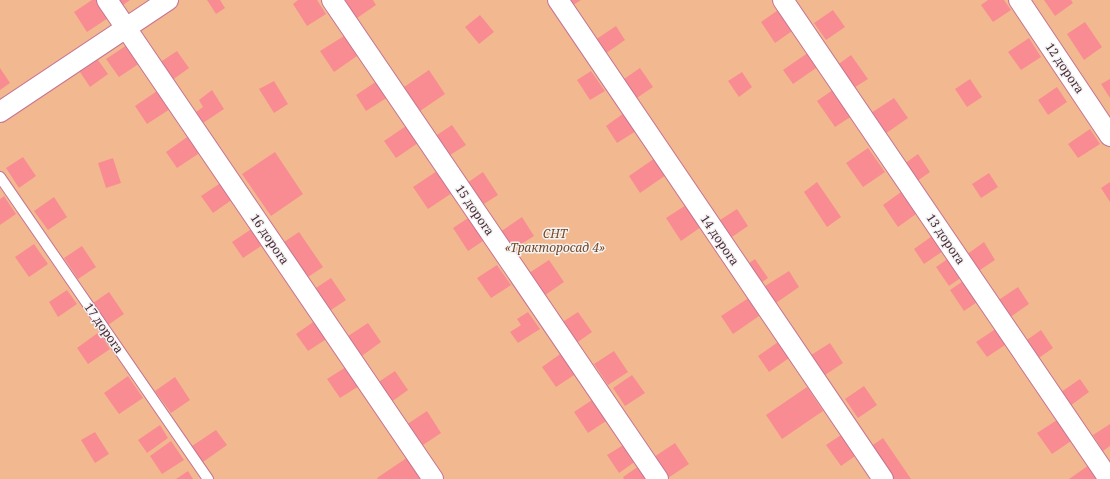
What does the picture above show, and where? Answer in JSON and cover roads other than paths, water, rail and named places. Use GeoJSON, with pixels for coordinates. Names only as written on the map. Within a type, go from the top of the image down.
{"type":"FeatureCollection","features":[{"type":"Feature","properties":{"kind":"street","name":"16 дорога"},"geometry":{"type":"LineString","coordinates":[[107,0],[433,479]]}},
{"type":"Feature","properties":{"kind":"street"},"geometry":{"type":"LineString","coordinates":[[0,112],[168,0]]}},
{"type":"Feature","properties":{"kind":"street","name":"15 дорога"},"geometry":{"type":"LineString","coordinates":[[332,0],[658,479]]}},
{"type":"Feature","properties":{"kind":"street","name":"14 дорога"},"geometry":{"type":"LineString","coordinates":[[558,0],[883,479]]}},
{"type":"Feature","properties":{"kind":"street","name":"13 дорога"},"geometry":{"type":"LineString","coordinates":[[783,0],[1109,479]]}},
{"type":"Feature","properties":{"kind":"street","name":"12 дорога"},"geometry":{"type":"LineString","coordinates":[[1019,0],[1110,136]]}},
{"type":"Feature","properties":{"kind":"lane","name":"17 дорога"},"geometry":{"type":"LineString","coordinates":[[0,176],[208,479]]}},
{"type":"Feature","properties":{"kind":"park label","name":"СНТ «Тракторосад 4»"},"geometry":{"type":"Point","coordinates":[555,240]}}]}
